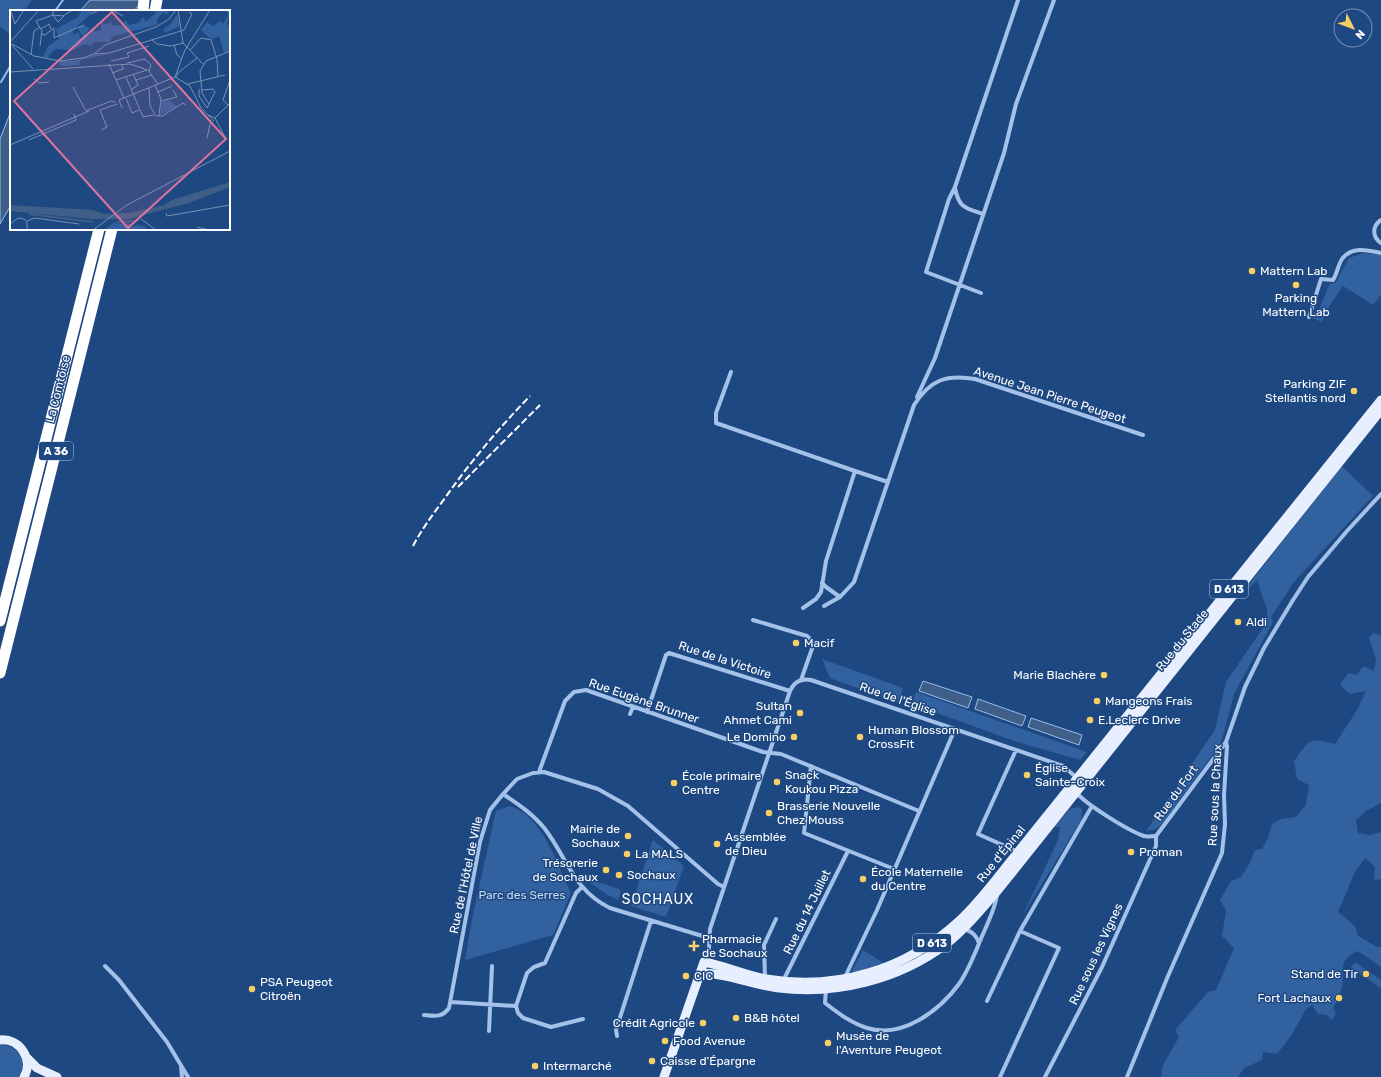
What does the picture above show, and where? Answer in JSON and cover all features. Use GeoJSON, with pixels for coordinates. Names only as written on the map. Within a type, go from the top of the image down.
{"type":"FeatureCollection","features":[{"type":"Feature","properties":{"kind":"highway"},"geometry":{"type":"LineString","coordinates":[[143,10],[144,0]]}},
{"type":"Feature","properties":{"kind":"highway","name":"La Comtoise"},"geometry":{"type":"LineString","coordinates":[[0,621],[99,230]]}},
{"type":"Feature","properties":{"kind":"highway","name":"La Comtoise"},"geometry":{"type":"LineString","coordinates":[[0,673],[112,230]]}},
{"type":"Feature","properties":{"kind":"main road","name":"Rue du Stade"},"geometry":{"type":"LineString","coordinates":[[1077,778],[1381,400]]}},
{"type":"Feature","properties":{"kind":"main road","name":"Rue du Stade"},"geometry":{"type":"LineString","coordinates":[[1076,791],[1381,410]]}},
{"type":"Feature","properties":{"kind":"main road","name":"Rue d'Épinal"},"geometry":{"type":"LineString","coordinates":[[844,984],[897,963],[921,951],[941,937],[973,907],[1077,778]]}},
{"type":"Feature","properties":{"kind":"main road","name":"Rue d'Épinal"},"geometry":{"type":"LineString","coordinates":[[704,962],[765,982],[796,990],[844,984],[891,974],[916,963],[944,945],[963,929],[998,890],[1076,791]]}},
{"type":"Feature","properties":{"kind":"main road"},"geometry":{"type":"LineString","coordinates":[[664,1077],[704,962]]}},
{"type":"Feature","properties":{"kind":"main road","name":"Rue d'Épinal"},"geometry":{"type":"LineString","coordinates":[[701,973],[765,982],[783,981],[826,986]]}},
{"type":"Feature","properties":{"kind":"main road"},"geometry":{"type":"LineString","coordinates":[[670,1077],[684,1034],[685,1018]]}},
{"type":"Feature","properties":{"kind":"main road"},"geometry":{"type":"LineString","coordinates":[[0,1040],[10,1041],[18,1045],[27,1058],[37,1068],[57,1077]]}},
{"type":"Feature","properties":{"kind":"main road"},"geometry":{"type":"LineString","coordinates":[[24,1077],[28,1066],[27,1058]]}},
{"type":"Feature","properties":{"kind":"street"},"geometry":{"type":"LineString","coordinates":[[981,293],[926,272],[949,199],[955,187],[1018,0]]}},
{"type":"Feature","properties":{"kind":"street","name":"Avenue Jean Pierre Peugeot"},"geometry":{"type":"LineString","coordinates":[[824,606],[840,597],[854,582],[914,405],[935,358],[1004,153],[1016,104],[1054,0]]}},
{"type":"Feature","properties":{"kind":"street"},"geometry":{"type":"LineString","coordinates":[[955,187],[957,200],[966,208],[983,214]]}},
{"type":"Feature","properties":{"kind":"street"},"geometry":{"type":"LineString","coordinates":[[1381,220],[1376,224],[1374,231],[1376,239],[1381,243]]}},
{"type":"Feature","properties":{"kind":"street"},"geometry":{"type":"LineString","coordinates":[[1309,317],[1321,279],[1333,280],[1342,259],[1352,251],[1359,249],[1381,253]]}},
{"type":"Feature","properties":{"kind":"street"},"geometry":{"type":"LineString","coordinates":[[731,372],[716,413],[716,423],[888,482]]}},
{"type":"Feature","properties":{"kind":"street","name":"Avenue Jean Pierre Peugeot"},"geometry":{"type":"LineString","coordinates":[[914,405],[924,391],[934,382],[962,377],[975,379],[1143,435]]}},
{"type":"Feature","properties":{"kind":"street"},"geometry":{"type":"LineString","coordinates":[[803,608],[816,599],[821,592],[826,561],[855,471]]}},
{"type":"Feature","properties":{"kind":"street","name":"Rue sous la Chaux"},"geometry":{"type":"LineString","coordinates":[[1128,1077],[1168,976],[1222,853],[1225,824],[1224,795],[1226,742],[1245,687],[1264,648],[1308,577],[1346,531],[1381,494]]}},
{"type":"Feature","properties":{"kind":"street"},"geometry":{"type":"LineString","coordinates":[[822,582],[826,587],[840,597]]}},
{"type":"Feature","properties":{"kind":"street"},"geometry":{"type":"LineString","coordinates":[[704,962],[709,948],[710,929],[790,691],[794,684],[801,680],[814,643],[806,636],[753,620]]}},
{"type":"Feature","properties":{"kind":"street","name":"Rue de la Victoire"},"geometry":{"type":"LineString","coordinates":[[647,712],[666,655],[669,653],[790,691]]}},
{"type":"Feature","properties":{"kind":"street","name":"Rue de l'Église"},"geometry":{"type":"LineString","coordinates":[[801,680],[807,679],[1063,766],[1077,778]]}},
{"type":"Feature","properties":{"kind":"street","name":"Rue Eugène Brunner"},"geometry":{"type":"LineString","coordinates":[[539,772],[568,695],[579,690],[586,690],[763,752],[781,754],[919,811]]}},
{"type":"Feature","properties":{"kind":"street"},"geometry":{"type":"LineString","coordinates":[[630,714],[633,707]]}},
{"type":"Feature","properties":{"kind":"street"},"geometry":{"type":"LineString","coordinates":[[844,984],[955,729]]}},
{"type":"Feature","properties":{"kind":"street","name":"Rue du Fort"},"geometry":{"type":"LineString","coordinates":[[1156,836],[1226,742]]}},
{"type":"Feature","properties":{"kind":"street"},"geometry":{"type":"LineString","coordinates":[[1016,750],[978,834],[1018,852]]}},
{"type":"Feature","properties":{"kind":"street"},"geometry":{"type":"LineString","coordinates":[[811,766],[804,833],[894,869]]}},
{"type":"Feature","properties":{"kind":"street"},"geometry":{"type":"LineString","coordinates":[[539,772],[548,773],[598,789],[620,801],[654,828],[718,884],[724,887]]}},
{"type":"Feature","properties":{"kind":"street","name":"Rue de l'Hôtel de Ville"},"geometry":{"type":"LineString","coordinates":[[451,1002],[480,842],[490,810],[517,780],[539,772]]}},
{"type":"Feature","properties":{"kind":"street"},"geometry":{"type":"LineString","coordinates":[[1089,775],[1077,778],[1076,791],[1092,806],[1145,836],[1156,836]]}},
{"type":"Feature","properties":{"kind":"street"},"geometry":{"type":"LineString","coordinates":[[503,794],[529,812],[539,822],[555,843],[582,887],[605,905],[651,921],[709,938]]}},
{"type":"Feature","properties":{"kind":"street"},"geometry":{"type":"LineString","coordinates":[[987,1001],[1020,932],[1092,806]]}},
{"type":"Feature","properties":{"kind":"street","name":"Rue sous les Vignes"},"geometry":{"type":"LineString","coordinates":[[1045,1077],[1102,967],[1156,846],[1156,836]]}},
{"type":"Feature","properties":{"kind":"street","name":"Rue du 14 Juillet"},"geometry":{"type":"LineString","coordinates":[[783,981],[848,851]]}},
{"type":"Feature","properties":{"kind":"street"},"geometry":{"type":"LineString","coordinates":[[582,887],[576,893],[545,963],[534,967],[527,973],[516,1006],[518,1013],[523,1018],[551,1027],[583,1019]]}},
{"type":"Feature","properties":{"kind":"street"},"geometry":{"type":"LineString","coordinates":[[826,986],[825,1003],[852,1022],[868,1028],[878,1030],[906,1026],[928,1015],[945,1000],[968,970],[997,900],[998,890]]}},
{"type":"Feature","properties":{"kind":"street"},"geometry":{"type":"LineString","coordinates":[[765,982],[764,945],[776,919]]}},
{"type":"Feature","properties":{"kind":"street"},"geometry":{"type":"LineString","coordinates":[[617,1036],[616,1030],[651,921]]}},
{"type":"Feature","properties":{"kind":"street"},"geometry":{"type":"LineString","coordinates":[[963,929],[972,932],[976,936],[979,943]]}},
{"type":"Feature","properties":{"kind":"street"},"geometry":{"type":"LineString","coordinates":[[1000,1077],[1059,948],[1020,932]]}},
{"type":"Feature","properties":{"kind":"street"},"geometry":{"type":"LineString","coordinates":[[105,966],[119,980],[181,1064],[188,1077]]}},
{"type":"Feature","properties":{"kind":"street"},"geometry":{"type":"LineString","coordinates":[[488,1030],[492,966]]}},
{"type":"Feature","properties":{"kind":"street"},"geometry":{"type":"LineString","coordinates":[[424,1015],[435,1017],[442,1015],[449,1008],[451,1002],[516,1006]]}},
{"type":"Feature","properties":{"kind":"street"},"geometry":{"type":"LineString","coordinates":[[181,1064],[182,1077]]}},
{"type":"Feature","properties":{"kind":"green space"},"geometry":{"type":"Polygon","coordinates":[[[0,0],[32,0],[25,10],[10,10],[9,33],[0,27],[0,0]]]}},
{"type":"Feature","properties":{"kind":"green space"},"geometry":{"type":"Polygon","coordinates":[[[1363,253],[1381,255],[1381,295],[1373,305],[1343,286],[1326,311],[1322,322],[1312,318],[1314,312],[1318,312],[1329,285],[1336,282],[1349,258],[1363,253]]]}},
{"type":"Feature","properties":{"kind":"green space"},"geometry":{"type":"Polygon","coordinates":[[[1342,466],[1373,496],[1294,582],[1271,617],[1273,622],[1234,694],[1221,743],[1163,823],[1156,829],[1146,831],[1215,730],[1226,682],[1267,622],[1267,609],[1257,581],[1259,578],[1248,589],[1246,588],[1342,466]]]}},
{"type":"Feature","properties":{"kind":"green space"},"geometry":{"type":"Polygon","coordinates":[[[1373,633],[1381,635],[1381,803],[1366,811],[1356,820],[1358,833],[1370,835],[1381,832],[1381,879],[1374,880],[1375,867],[1365,858],[1355,872],[1338,912],[1355,926],[1358,936],[1377,947],[1381,947],[1381,967],[1358,951],[1351,955],[1344,963],[1343,984],[1333,1008],[1336,1014],[1332,1020],[1327,1015],[1318,1014],[1312,1005],[1306,1009],[1291,1036],[1277,1054],[1263,1052],[1262,1060],[1244,1068],[1238,1077],[1161,1077],[1163,1065],[1179,1037],[1175,1030],[1208,992],[1216,990],[1234,948],[1222,936],[1226,911],[1220,900],[1231,881],[1241,877],[1250,863],[1255,850],[1262,849],[1268,838],[1272,824],[1281,819],[1296,817],[1306,805],[1309,785],[1297,779],[1294,761],[1303,748],[1310,742],[1319,741],[1335,744],[1357,710],[1366,691],[1350,694],[1340,685],[1348,673],[1357,675],[1363,666],[1374,671],[1376,659],[1369,638],[1373,633]]]}},
{"type":"Feature","properties":{"kind":"green space"},"geometry":{"type":"Polygon","coordinates":[[[822,659],[903,688],[898,703],[830,678],[822,659]]]}},
{"type":"Feature","properties":{"kind":"green space"},"geometry":{"type":"Polygon","coordinates":[[[916,692],[1087,752],[1080,760],[1017,742],[912,704],[916,692]]]}},
{"type":"Feature","properties":{"kind":"green space","name":"Parc des Serres"},"geometry":{"type":"Polygon","coordinates":[[[510,806],[522,811],[540,831],[548,843],[571,893],[553,935],[465,960],[473,914],[496,811],[510,806]]]}},
{"type":"Feature","properties":{"kind":"green space"},"geometry":{"type":"Polygon","coordinates":[[[1078,807],[1082,809],[1081,820],[1022,917],[1058,840],[1060,827],[1054,827],[1070,809],[1078,807]]]}},
{"type":"Feature","properties":{"kind":"green space"},"geometry":{"type":"Polygon","coordinates":[[[653,840],[684,866],[666,917],[631,906],[653,840]]]}},
{"type":"Feature","properties":{"kind":"green space"},"geometry":{"type":"Polygon","coordinates":[[[591,880],[619,889],[621,892],[618,900],[606,894],[589,882],[591,880]]]}},
{"type":"Feature","properties":{"kind":"green space"},"geometry":{"type":"Polygon","coordinates":[[[863,950],[885,964],[865,971],[853,972],[852,970],[863,950]]]}},
{"type":"Feature","properties":{"kind":"green space","name":"Stand de Tir"},"geometry":{"type":"Polygon","coordinates":[[[1355,962],[1381,980],[1381,988],[1351,968],[1355,962]]]}},
{"type":"Feature","properties":{"kind":"green space"},"geometry":{"type":"Polygon","coordinates":[[[0,1045],[12,1047],[20,1055],[22,1066],[18,1077],[0,1077],[0,1045]]]}},
{"type":"Feature","properties":{"kind":"shaded area"},"geometry":{"type":"Polygon","coordinates":[[[90,0],[143,0],[135,10],[81,10],[90,0]]]}},
{"type":"Feature","properties":{"kind":"shaded area"},"geometry":{"type":"Polygon","coordinates":[[[10,114],[10,207],[0,224],[0,139],[10,114]]]}},
{"type":"Feature","properties":{"kind":"shaded area"},"geometry":{"type":"Polygon","coordinates":[[[923,681],[972,697],[968,708],[919,691],[923,681]]]}},
{"type":"Feature","properties":{"kind":"shaded area"},"geometry":{"type":"Polygon","coordinates":[[[978,699],[1026,716],[1022,726],[975,709],[978,699]]]}},
{"type":"Feature","properties":{"kind":"shaded area"},"geometry":{"type":"Polygon","coordinates":[[[1031,718],[1082,735],[1079,745],[1028,727],[1031,718]]]}},
{"type":"Feature","properties":{"kind":"waterway"},"geometry":{"type":"LineString","coordinates":[[56,10],[63,0]]}},
{"type":"Feature","properties":{"kind":"waterway"},"geometry":{"type":"LineString","coordinates":[[1,82],[10,67]]}},
{"type":"Feature","properties":{"kind":"railway"},"geometry":{"type":"LineString","coordinates":[[413,546],[428,522],[475,458],[530,396]]}},
{"type":"Feature","properties":{"kind":"railway"},"geometry":{"type":"LineString","coordinates":[[458,487],[540,405]]}},
{"type":"Feature","properties":{"kind":"place","name":"Mattern Lab"},"geometry":{"type":"Point","coordinates":[1252,271]}},
{"type":"Feature","properties":{"kind":"place","name":"Parking Mattern Lab"},"geometry":{"type":"Point","coordinates":[1296,285]}},
{"type":"Feature","properties":{"kind":"place","name":"Parking ZIF Stellantis nord"},"geometry":{"type":"Point","coordinates":[1354,391]}},
{"type":"Feature","properties":{"kind":"place","name":"Aldi"},"geometry":{"type":"Point","coordinates":[1238,622]}},
{"type":"Feature","properties":{"kind":"place","name":"Macif"},"geometry":{"type":"Point","coordinates":[796,643]}},
{"type":"Feature","properties":{"kind":"place","name":"Marie Blachère"},"geometry":{"type":"Point","coordinates":[1104,675]}},
{"type":"Feature","properties":{"kind":"place","name":"Mangeons Frais"},"geometry":{"type":"Point","coordinates":[1097,701]}},
{"type":"Feature","properties":{"kind":"place","name":"Sultan Ahmet Cami"},"geometry":{"type":"Point","coordinates":[800,713]}},
{"type":"Feature","properties":{"kind":"place","name":"E.Leclerc Drive"},"geometry":{"type":"Point","coordinates":[1090,720]}},
{"type":"Feature","properties":{"kind":"place","name":"Le Domino"},"geometry":{"type":"Point","coordinates":[794,737]}},
{"type":"Feature","properties":{"kind":"place","name":"Human Blossom CrossFit"},"geometry":{"type":"Point","coordinates":[860,737]}},
{"type":"Feature","properties":{"kind":"place","name":"Église Sainte-Croix"},"geometry":{"type":"Point","coordinates":[1027,775]}},
{"type":"Feature","properties":{"kind":"place","name":"Snack Koukou Pizza"},"geometry":{"type":"Point","coordinates":[777,782]}},
{"type":"Feature","properties":{"kind":"place","name":"École primaire Centre"},"geometry":{"type":"Point","coordinates":[674,783]}},
{"type":"Feature","properties":{"kind":"place","name":"Brasserie Nouvelle Chez Mouss"},"geometry":{"type":"Point","coordinates":[769,813]}},
{"type":"Feature","properties":{"kind":"place","name":"Mairie de Sochaux"},"geometry":{"type":"Point","coordinates":[628,836]}},
{"type":"Feature","properties":{"kind":"place","name":"Assemblée de Dieu"},"geometry":{"type":"Point","coordinates":[717,844]}},
{"type":"Feature","properties":{"kind":"place","name":"Proman"},"geometry":{"type":"Point","coordinates":[1131,852]}},
{"type":"Feature","properties":{"kind":"place","name":"La MALS"},"geometry":{"type":"Point","coordinates":[627,854]}},
{"type":"Feature","properties":{"kind":"place","name":"Trésorerie de Sochaux"},"geometry":{"type":"Point","coordinates":[606,870]}},
{"type":"Feature","properties":{"kind":"place","name":"Sochaux"},"geometry":{"type":"Point","coordinates":[619,875]}},
{"type":"Feature","properties":{"kind":"place","name":"École Maternelle du Centre"},"geometry":{"type":"Point","coordinates":[863,879]}},
{"type":"Feature","properties":{"kind":"place","name":"Pharmacie de Sochaux"},"geometry":{"type":"Point","coordinates":[694,946]}},
{"type":"Feature","properties":{"kind":"place","name":"Stand de Tir"},"geometry":{"type":"Point","coordinates":[1366,974]}},
{"type":"Feature","properties":{"kind":"place","name":"CIC"},"geometry":{"type":"Point","coordinates":[686,976]}},
{"type":"Feature","properties":{"kind":"place","name":"PSA Peugeot Citroën"},"geometry":{"type":"Point","coordinates":[252,989]}},
{"type":"Feature","properties":{"kind":"place","name":"Fort Lachaux"},"geometry":{"type":"Point","coordinates":[1339,998]}},
{"type":"Feature","properties":{"kind":"place","name":"B&B hôtel"},"geometry":{"type":"Point","coordinates":[736,1018]}},
{"type":"Feature","properties":{"kind":"place","name":"Crédit Agricole"},"geometry":{"type":"Point","coordinates":[703,1023]}},
{"type":"Feature","properties":{"kind":"place","name":"Food Avenue"},"geometry":{"type":"Point","coordinates":[665,1041]}},
{"type":"Feature","properties":{"kind":"place","name":"Musée de l'Aventure Peugeot"},"geometry":{"type":"Point","coordinates":[828,1043]}},
{"type":"Feature","properties":{"kind":"place","name":"Caisse d'Épargne"},"geometry":{"type":"Point","coordinates":[652,1061]}},
{"type":"Feature","properties":{"kind":"place","name":"Intermarché"},"geometry":{"type":"Point","coordinates":[535,1066]}},
{"type":"Feature","properties":{"kind":"district","name":"SOCHAUX"},"geometry":{"type":"Point","coordinates":[658,899]}}]}
